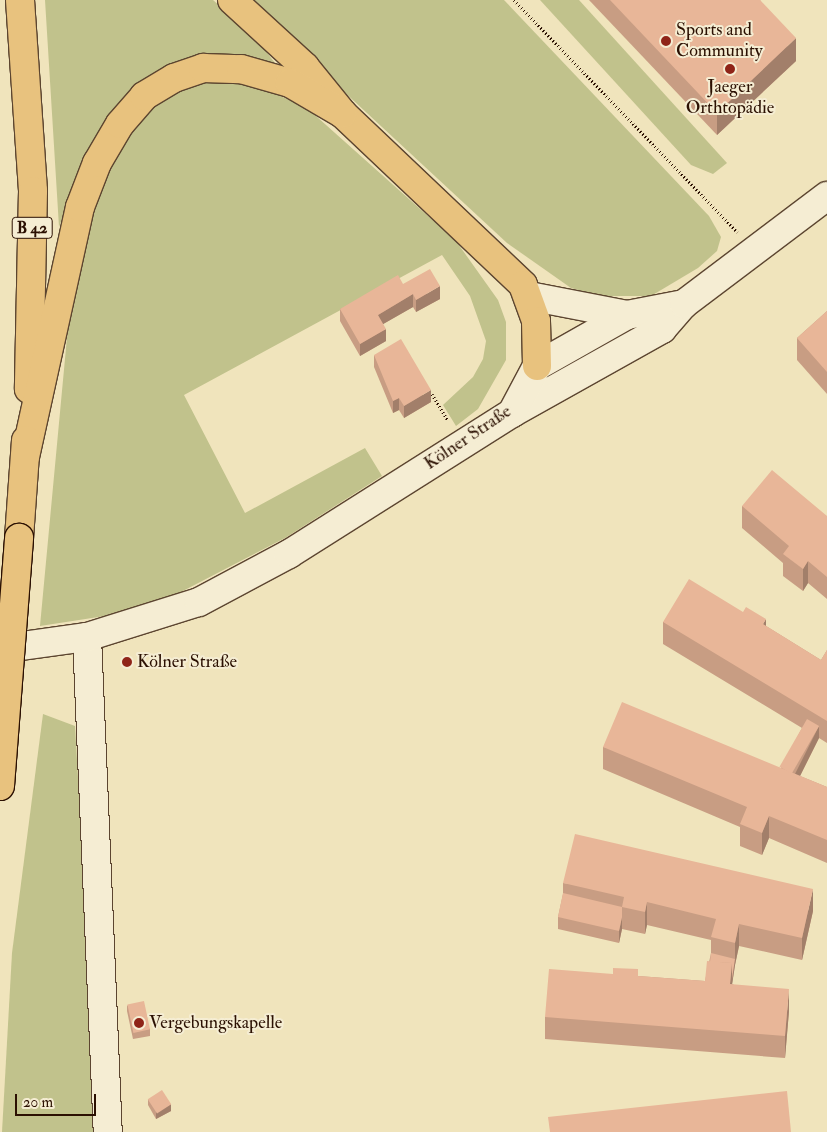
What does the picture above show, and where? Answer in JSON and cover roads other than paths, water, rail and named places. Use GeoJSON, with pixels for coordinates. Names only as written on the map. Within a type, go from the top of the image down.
{"type":"FeatureCollection","features":[{"type":"Feature","properties":{"kind":"highway","name":"B 42"},"geometry":{"type":"LineString","coordinates":[[0,786],[25,457],[33,191],[20,0]]}},
{"type":"Feature","properties":{"kind":"highway"},"geometry":{"type":"LineString","coordinates":[[232,0],[305,67],[343,114],[513,274],[529,296],[538,336],[537,366]]}},
{"type":"Feature","properties":{"kind":"highway"},"geometry":{"type":"LineString","coordinates":[[25,457],[80,207],[97,162],[120,124],[144,96],[174,78],[203,68],[241,69],[290,83],[343,114]]}},
{"type":"Feature","properties":{"kind":"street"},"geometry":{"type":"LineString","coordinates":[[512,413],[631,350],[662,329],[684,304],[827,196]]}},
{"type":"Feature","properties":{"kind":"street"},"geometry":{"type":"LineString","coordinates":[[529,296],[627,315]]}},
{"type":"Feature","properties":{"kind":"street"},"geometry":{"type":"LineString","coordinates":[[537,366],[627,315],[684,304]]}},
{"type":"Feature","properties":{"kind":"street"},"geometry":{"type":"LineString","coordinates":[[537,366],[578,364],[631,350]]}},
{"type":"Feature","properties":{"kind":"street","name":"Kölner Straße"},"geometry":{"type":"LineString","coordinates":[[0,649],[87,637],[199,602],[289,554],[512,413],[537,366]]}},
{"type":"Feature","properties":{"kind":"street"},"geometry":{"type":"LineString","coordinates":[[87,637],[108,1132]]}},
{"type":"Feature","properties":{"kind":"place","name":"Sports and Community"},"geometry":{"type":"Point","coordinates":[666,41]}},
{"type":"Feature","properties":{"kind":"place","name":"Jaeger Orthtopädie"},"geometry":{"type":"Point","coordinates":[730,69]}},
{"type":"Feature","properties":{"kind":"place","name":"Kölner Straße"},"geometry":{"type":"Point","coordinates":[127,662]}},
{"type":"Feature","properties":{"kind":"place","name":"Vergebungskapelle"},"geometry":{"type":"Point","coordinates":[139,1023]}}]}
